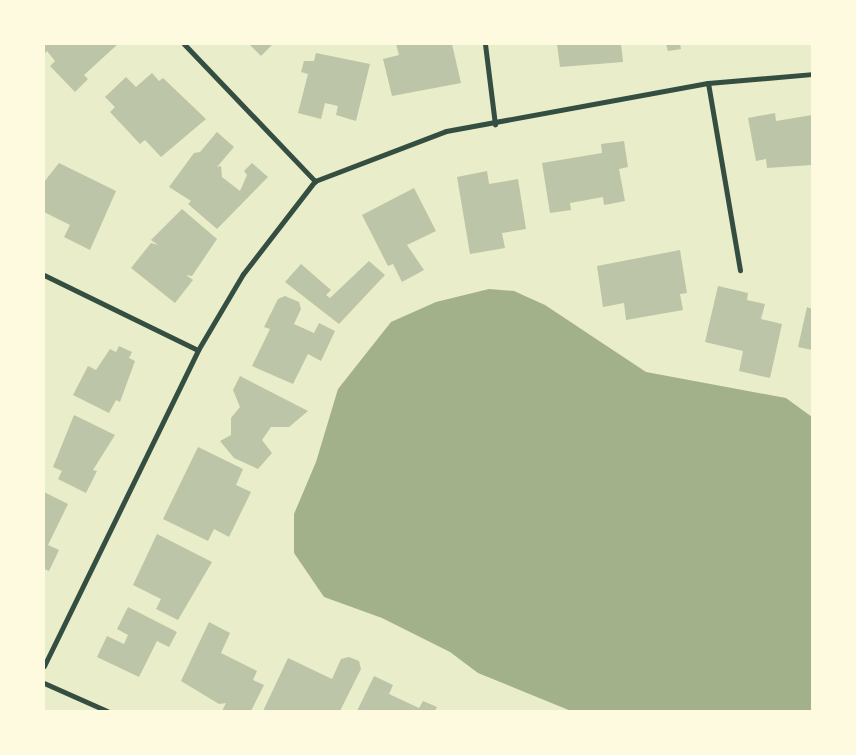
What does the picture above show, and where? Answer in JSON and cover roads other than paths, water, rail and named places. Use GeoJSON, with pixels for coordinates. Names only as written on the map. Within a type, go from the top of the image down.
{"type":"FeatureCollection","features":[{"type":"Feature","properties":{"kind":"street"},"geometry":{"type":"LineString","coordinates":[[184,44],[315,181]]}},
{"type":"Feature","properties":{"kind":"street"},"geometry":{"type":"LineString","coordinates":[[485,44],[494,124]]}},
{"type":"Feature","properties":{"kind":"street"},"geometry":{"type":"LineString","coordinates":[[44,666],[198,350],[243,274],[315,181],[446,131],[494,124],[708,83],[812,74]]}},
{"type":"Feature","properties":{"kind":"street"},"geometry":{"type":"LineString","coordinates":[[708,83],[740,270]]}},
{"type":"Feature","properties":{"kind":"street"},"geometry":{"type":"LineString","coordinates":[[44,275],[198,350]]}},
{"type":"Feature","properties":{"kind":"street"},"geometry":{"type":"LineString","coordinates":[[44,684],[107,711]]}}]}
